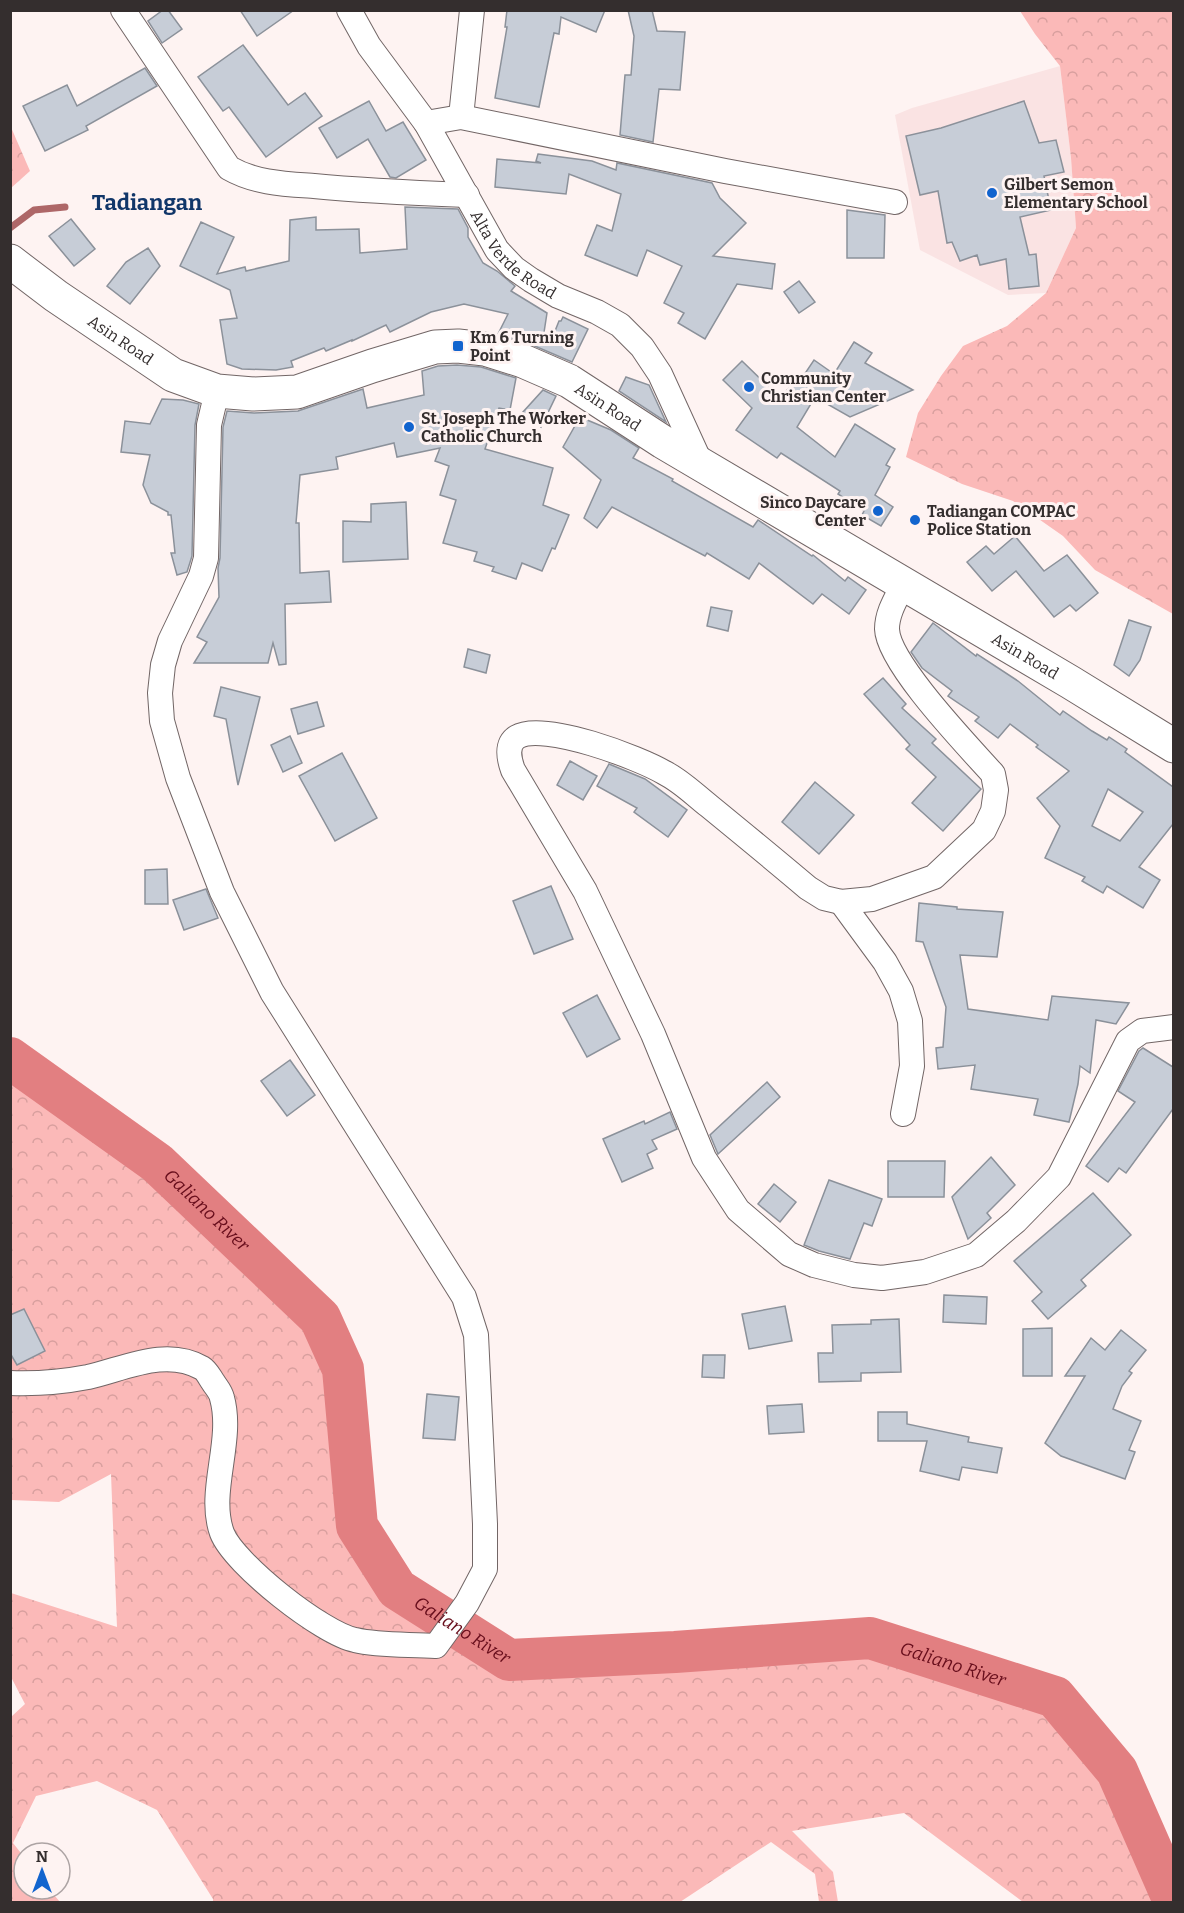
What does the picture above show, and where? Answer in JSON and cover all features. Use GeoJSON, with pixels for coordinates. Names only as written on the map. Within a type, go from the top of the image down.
{"type":"FeatureCollection","features":[{"type":"Feature","properties":{"kind":"main road","name":"Asin Road"},"geometry":{"type":"LineString","coordinates":[[10,261],[56,296],[173,375],[217,390],[253,394],[297,392],[435,347],[458,346],[484,349],[569,381],[702,466],[1070,682],[1173,746]]}},
{"type":"Feature","properties":{"kind":"street"},"geometry":{"type":"LineString","coordinates":[[123,10],[229,168],[243,176],[271,182],[347,189],[467,195]]}},
{"type":"Feature","properties":{"kind":"street","name":"Alta Verde Road"},"geometry":{"type":"LineString","coordinates":[[349,10],[369,46],[426,123],[497,250],[514,268],[558,296],[597,312],[620,325],[642,347],[660,374],[702,466]]}},
{"type":"Feature","properties":{"kind":"street"},"geometry":{"type":"LineString","coordinates":[[461,117],[472,10]]}},
{"type":"Feature","properties":{"kind":"street"},"geometry":{"type":"LineString","coordinates":[[426,123],[461,117],[725,171],[895,202]]}},
{"type":"Feature","properties":{"kind":"street"},"geometry":{"type":"LineString","coordinates":[[10,1383],[35,1384],[87,1377],[141,1362],[178,1359],[204,1368],[222,1396],[225,1434],[218,1515],[222,1534],[235,1552],[277,1594],[335,1634],[355,1641],[436,1646],[467,1603],[485,1569],[476,1335],[464,1297],[272,992],[222,892],[178,777],[162,721],[160,693],[163,665],[170,641],[201,576],[206,558],[208,425],[217,390]]}},
{"type":"Feature","properties":{"kind":"street"},"geometry":{"type":"LineString","coordinates":[[903,585],[888,616],[887,630],[890,645],[912,678],[993,774],[996,790],[993,811],[984,830],[934,877],[872,899],[841,902],[824,898],[808,888],[668,774],[640,760],[570,737],[552,735],[524,734],[515,738],[510,746],[509,759],[513,770],[585,891],[653,1034],[704,1158],[738,1210],[789,1254],[814,1265],[854,1275],[882,1278],[925,1272],[976,1255],[1016,1221],[1059,1177],[1128,1041],[1142,1031],[1173,1027]]}},
{"type":"Feature","properties":{"kind":"street"},"geometry":{"type":"LineString","coordinates":[[841,902],[885,962],[901,991],[910,1021],[912,1066],[903,1114]]}},
{"type":"Feature","properties":{"kind":"shaded area","name":"Gilbert Semon Elementary School"},"geometry":{"type":"Polygon","coordinates":[[[1060,66],[1071,158],[1076,228],[1046,293],[1008,295],[920,250],[895,115],[912,108],[1060,66]]]}},
{"type":"Feature","properties":{"kind":"green space"},"geometry":{"type":"Polygon","coordinates":[[[1020,11],[1173,11],[1173,614],[1095,570],[1063,536],[1013,501],[962,484],[906,457],[918,413],[963,346],[1007,326],[1046,293],[1076,228],[1071,158],[1060,66],[1020,11]]]}},
{"type":"Feature","properties":{"kind":"green space"},"geometry":{"type":"Polygon","coordinates":[[[10,125],[30,171],[11,188],[10,188],[10,125]]]}},
{"type":"Feature","properties":{"kind":"green space"},"geometry":{"type":"Polygon","coordinates":[[[11,1058],[157,1163],[320,1318],[343,1369],[357,1526],[397,1590],[509,1660],[675,1652],[870,1638],[1055,1697],[1117,1771],[1170,1892],[1173,1894],[1173,1902],[1023,1902],[904,1813],[792,1831],[833,1872],[838,1902],[819,1902],[815,1874],[771,1842],[680,1902],[213,1902],[157,1810],[97,1781],[36,1796],[12,1841],[12,1901],[60,1902],[11,1902],[11,1717],[25,1704],[11,1677],[11,1593],[117,1627],[111,1474],[59,1502],[11,1500],[11,1058]]]}},
{"type":"Feature","properties":{"kind":"building"},"geometry":{"type":"Polygon","coordinates":[[[163,10],[168,10],[182,29],[162,43],[148,21],[163,10]]]}},
{"type":"Feature","properties":{"kind":"building"},"geometry":{"type":"Polygon","coordinates":[[[240,10],[294,10],[257,36],[240,10]]]}},
{"type":"Feature","properties":{"kind":"building"},"geometry":{"type":"Polygon","coordinates":[[[507,10],[605,10],[596,32],[561,17],[559,34],[554,33],[539,107],[495,98],[507,27],[505,27],[507,10]]]}},
{"type":"Feature","properties":{"kind":"building"},"geometry":{"type":"Polygon","coordinates":[[[628,10],[652,10],[657,31],[685,32],[680,90],[659,89],[653,142],[620,135],[625,75],[631,75],[634,36],[628,10]]]}},
{"type":"Feature","properties":{"kind":"building"},"geometry":{"type":"Polygon","coordinates":[[[243,45],[288,105],[305,93],[322,116],[266,157],[229,107],[223,111],[198,77],[243,45]]]}},
{"type":"Feature","properties":{"kind":"building"},"geometry":{"type":"Polygon","coordinates":[[[145,68],[157,86],[86,126],[88,130],[45,151],[23,106],[67,85],[77,106],[145,68]]]}},
{"type":"Feature","properties":{"kind":"building"},"geometry":{"type":"Polygon","coordinates":[[[369,101],[386,131],[403,122],[426,160],[396,178],[390,177],[368,139],[337,158],[319,128],[369,101]]]}},
{"type":"Feature","properties":{"kind":"building"},"geometry":{"type":"Polygon","coordinates":[[[1024,101],[1039,143],[1056,140],[1064,172],[1044,176],[1051,210],[1020,217],[1029,255],[1036,254],[1039,286],[1009,289],[1006,259],[980,265],[977,255],[960,261],[952,242],[947,243],[938,191],[920,195],[906,136],[941,128],[1024,101]]]}},
{"type":"Feature","properties":{"kind":"building"},"geometry":{"type":"Polygon","coordinates":[[[538,154],[592,161],[616,170],[617,163],[712,183],[720,198],[746,223],[713,256],[775,264],[772,289],[737,284],[705,339],[678,323],[684,313],[664,303],[682,266],[647,250],[637,276],[585,255],[597,225],[612,231],[621,194],[569,174],[566,194],[495,187],[497,159],[541,163],[536,161],[538,154]]]}},
{"type":"Feature","properties":{"kind":"building"},"geometry":{"type":"Polygon","coordinates":[[[405,207],[458,209],[468,228],[468,237],[483,263],[515,286],[511,291],[547,313],[543,339],[551,341],[563,317],[588,329],[572,362],[530,344],[498,334],[508,314],[464,304],[431,312],[390,332],[386,325],[326,351],[324,348],[291,361],[293,367],[276,370],[242,369],[227,364],[220,320],[237,318],[230,290],[180,266],[201,222],[234,237],[217,274],[245,267],[246,271],[289,261],[290,220],[316,217],[316,230],[359,229],[360,253],[407,249],[405,207]]]}},
{"type":"Feature","properties":{"kind":"building"},"geometry":{"type":"Polygon","coordinates":[[[847,210],[885,215],[884,258],[847,258],[847,210]]]}},
{"type":"Feature","properties":{"kind":"building"},"geometry":{"type":"Polygon","coordinates":[[[71,219],[95,249],[74,266],[49,236],[71,219]]]}},
{"type":"Feature","properties":{"kind":"building"},"geometry":{"type":"Polygon","coordinates":[[[148,248],[160,266],[130,304],[107,286],[126,262],[148,248]]]}},
{"type":"Feature","properties":{"kind":"building"},"geometry":{"type":"Polygon","coordinates":[[[799,281],[815,302],[799,313],[784,292],[799,281]]]}},
{"type":"Feature","properties":{"kind":"building"},"geometry":{"type":"Polygon","coordinates":[[[854,342],[872,353],[865,363],[913,390],[850,417],[815,397],[797,427],[835,457],[855,424],[895,449],[886,465],[890,467],[875,495],[893,507],[881,526],[862,515],[864,511],[838,494],[840,491],[781,453],[777,458],[736,430],[752,408],[723,380],[742,361],[780,398],[797,379],[800,381],[814,360],[834,374],[854,342]]]}},
{"type":"Feature","properties":{"kind":"building"},"geometry":{"type":"Polygon","coordinates":[[[438,366],[481,367],[516,378],[510,410],[499,408],[485,449],[553,468],[543,505],[569,515],[555,549],[552,548],[542,571],[522,563],[516,579],[492,571],[494,567],[474,561],[477,552],[443,543],[456,500],[440,495],[449,466],[435,461],[440,448],[397,457],[394,443],[336,457],[338,469],[300,475],[296,523],[299,523],[300,573],[329,571],[331,602],[285,604],[286,664],[279,665],[273,643],[268,663],[194,663],[207,642],[197,637],[219,597],[223,427],[227,411],[254,413],[298,411],[363,389],[367,408],[424,395],[422,371],[438,366]]]}},
{"type":"Feature","properties":{"kind":"building"},"geometry":{"type":"Polygon","coordinates":[[[626,377],[649,385],[666,422],[619,391],[626,377]]]}},
{"type":"Feature","properties":{"kind":"building"},"geometry":{"type":"Polygon","coordinates":[[[543,390],[556,396],[541,427],[523,412],[543,390]]]}},
{"type":"Feature","properties":{"kind":"building"},"geometry":{"type":"Polygon","coordinates":[[[162,399],[183,400],[199,404],[195,425],[192,556],[187,572],[177,575],[171,553],[175,553],[171,515],[151,503],[143,485],[150,455],[121,452],[125,421],[150,424],[162,399]]]}},
{"type":"Feature","properties":{"kind":"building"},"geometry":{"type":"Polygon","coordinates":[[[580,417],[611,430],[639,448],[633,458],[753,527],[758,520],[813,555],[845,581],[848,577],[866,590],[849,614],[822,594],[813,604],[759,563],[749,579],[707,553],[705,556],[612,507],[597,528],[584,518],[601,480],[563,447],[580,417]]]}},
{"type":"Feature","properties":{"kind":"building"},"geometry":{"type":"Polygon","coordinates":[[[406,502],[408,559],[343,562],[343,521],[371,522],[371,504],[406,502]]]}},
{"type":"Feature","properties":{"kind":"building"},"geometry":{"type":"Polygon","coordinates":[[[1015,536],[1044,571],[1067,555],[1098,593],[1076,611],[1070,605],[1054,617],[1016,571],[992,591],[967,562],[986,546],[994,554],[1015,536]]]}},
{"type":"Feature","properties":{"kind":"building"},"geometry":{"type":"Polygon","coordinates":[[[711,607],[732,611],[728,631],[707,626],[711,607]]]}},
{"type":"Feature","properties":{"kind":"building"},"geometry":{"type":"Polygon","coordinates":[[[1129,620],[1151,627],[1140,660],[1129,676],[1114,665],[1129,620]]]}},
{"type":"Feature","properties":{"kind":"building"},"geometry":{"type":"Polygon","coordinates":[[[933,623],[976,656],[977,654],[1018,681],[1060,715],[1063,711],[1107,740],[1109,737],[1127,749],[1125,752],[1173,787],[1173,824],[1139,867],[1160,880],[1143,908],[1107,886],[1103,893],[1082,881],[1085,877],[1045,858],[1060,826],[1037,798],[1069,771],[1010,724],[998,738],[975,721],[979,717],[948,696],[952,691],[922,668],[911,652],[933,623]],[[1108,789],[1092,826],[1120,841],[1143,812],[1108,789]]]}},
{"type":"Feature","properties":{"kind":"building"},"geometry":{"type":"Polygon","coordinates":[[[468,649],[490,655],[486,673],[464,667],[468,649]]]}},
{"type":"Feature","properties":{"kind":"building"},"geometry":{"type":"Polygon","coordinates":[[[883,678],[906,704],[902,708],[936,739],[932,743],[981,789],[943,831],[912,803],[936,777],[906,749],[910,745],[864,694],[883,678]]]}},
{"type":"Feature","properties":{"kind":"building"},"geometry":{"type":"Polygon","coordinates":[[[221,687],[260,697],[238,785],[226,719],[214,716],[221,687]]]}},
{"type":"Feature","properties":{"kind":"building"},"geometry":{"type":"Polygon","coordinates":[[[317,702],[324,726],[298,734],[291,709],[317,702]]]}},
{"type":"Feature","properties":{"kind":"building"},"geometry":{"type":"Polygon","coordinates":[[[290,736],[302,763],[283,772],[271,745],[290,736]]]}},
{"type":"Feature","properties":{"kind":"building"},"geometry":{"type":"Polygon","coordinates":[[[342,753],[377,818],[335,841],[299,776],[342,753]]]}},
{"type":"Feature","properties":{"kind":"building"},"geometry":{"type":"Polygon","coordinates":[[[570,761],[597,776],[583,800],[557,785],[570,761]]]}},
{"type":"Feature","properties":{"kind":"building"},"geometry":{"type":"Polygon","coordinates":[[[609,764],[645,779],[687,810],[668,837],[634,812],[637,808],[597,786],[609,764]]]}},
{"type":"Feature","properties":{"kind":"building"},"geometry":{"type":"Polygon","coordinates":[[[815,782],[854,815],[819,854],[782,822],[815,782]]]}},
{"type":"Feature","properties":{"kind":"building"},"geometry":{"type":"Polygon","coordinates":[[[167,869],[168,904],[145,904],[145,870],[167,869]]]}},
{"type":"Feature","properties":{"kind":"building"},"geometry":{"type":"Polygon","coordinates":[[[551,886],[573,939],[534,954],[513,901],[551,886]]]}},
{"type":"Feature","properties":{"kind":"building"},"geometry":{"type":"Polygon","coordinates":[[[206,889],[218,918],[184,930],[173,900],[206,889]]]}},
{"type":"Feature","properties":{"kind":"building"},"geometry":{"type":"Polygon","coordinates":[[[919,903],[957,907],[957,909],[1003,912],[997,957],[960,955],[968,1009],[1048,1020],[1052,996],[1129,1003],[1116,1024],[1096,1020],[1090,1073],[1080,1066],[1069,1122],[1034,1115],[1038,1099],[971,1089],[975,1065],[938,1069],[936,1048],[943,1047],[946,1007],[923,942],[916,941],[919,903]]]}},
{"type":"Feature","properties":{"kind":"building"},"geometry":{"type":"Polygon","coordinates":[[[597,995],[620,1039],[587,1057],[563,1013],[597,995]]]}},
{"type":"Feature","properties":{"kind":"building"},"geometry":{"type":"Polygon","coordinates":[[[1143,1048],[1173,1067],[1173,1109],[1126,1173],[1119,1168],[1108,1182],[1086,1166],[1135,1102],[1118,1091],[1139,1051],[1143,1048]]]}},
{"type":"Feature","properties":{"kind":"building"},"geometry":{"type":"Polygon","coordinates":[[[290,1060],[315,1095],[287,1116],[261,1081],[290,1060]]]}},
{"type":"Feature","properties":{"kind":"building"},"geometry":{"type":"Polygon","coordinates":[[[767,1082],[780,1097],[718,1154],[710,1135],[767,1082]]]}},
{"type":"Feature","properties":{"kind":"building"},"geometry":{"type":"Polygon","coordinates":[[[670,1112],[677,1129],[652,1140],[657,1149],[647,1154],[653,1168],[622,1182],[603,1139],[670,1112]]]}},
{"type":"Feature","properties":{"kind":"building"},"geometry":{"type":"Polygon","coordinates":[[[991,1157],[1015,1185],[987,1213],[991,1218],[968,1239],[952,1197],[991,1157]]]}},
{"type":"Feature","properties":{"kind":"building"},"geometry":{"type":"Polygon","coordinates":[[[888,1161],[945,1161],[944,1197],[888,1197],[888,1161]]]}},
{"type":"Feature","properties":{"kind":"building"},"geometry":{"type":"Polygon","coordinates":[[[829,1180],[882,1199],[872,1226],[864,1223],[850,1259],[804,1245],[829,1180]]]}},
{"type":"Feature","properties":{"kind":"building"},"geometry":{"type":"Polygon","coordinates":[[[774,1184],[796,1202],[780,1222],[758,1204],[774,1184]]]}},
{"type":"Feature","properties":{"kind":"building"},"geometry":{"type":"Polygon","coordinates":[[[1093,1193],[1131,1235],[1081,1280],[1086,1286],[1048,1319],[1032,1301],[1042,1292],[1014,1261],[1093,1193]]]}},
{"type":"Feature","properties":{"kind":"building"},"geometry":{"type":"Polygon","coordinates":[[[944,1295],[987,1297],[986,1324],[943,1322],[944,1295]]]}},
{"type":"Feature","properties":{"kind":"building"},"geometry":{"type":"Polygon","coordinates":[[[785,1306],[792,1341],[749,1349],[742,1314],[785,1306]]]}},
{"type":"Feature","properties":{"kind":"building"},"geometry":{"type":"Polygon","coordinates":[[[24,1309],[45,1351],[17,1365],[10,1353],[10,1315],[24,1309]]]}},
{"type":"Feature","properties":{"kind":"building"},"geometry":{"type":"Polygon","coordinates":[[[899,1319],[901,1372],[861,1373],[861,1381],[819,1382],[818,1353],[833,1353],[832,1325],[871,1324],[871,1320],[899,1319]]]}},
{"type":"Feature","properties":{"kind":"building"},"geometry":{"type":"Polygon","coordinates":[[[1052,1328],[1052,1376],[1023,1376],[1023,1329],[1052,1328]]]}},
{"type":"Feature","properties":{"kind":"building"},"geometry":{"type":"Polygon","coordinates":[[[1121,1330],[1146,1350],[1129,1371],[1132,1373],[1122,1386],[1113,1409],[1141,1421],[1129,1450],[1135,1452],[1125,1479],[1061,1456],[1045,1443],[1085,1376],[1065,1376],[1091,1338],[1105,1350],[1121,1330]]]}},
{"type":"Feature","properties":{"kind":"building"},"geometry":{"type":"Polygon","coordinates":[[[703,1355],[725,1355],[724,1378],[702,1377],[703,1355]]]}},
{"type":"Feature","properties":{"kind":"building"},"geometry":{"type":"Polygon","coordinates":[[[427,1394],[459,1397],[455,1440],[423,1438],[427,1394]]]}},
{"type":"Feature","properties":{"kind":"building"},"geometry":{"type":"Polygon","coordinates":[[[802,1404],[804,1432],[769,1434],[767,1406],[802,1404]]]}},
{"type":"Feature","properties":{"kind":"building"},"geometry":{"type":"Polygon","coordinates":[[[878,1412],[907,1412],[907,1424],[969,1437],[968,1442],[1002,1448],[997,1473],[962,1467],[959,1480],[920,1471],[927,1441],[878,1441],[878,1412]]]}},
{"type":"Feature","properties":{"kind":"waterway"},"geometry":{"type":"LineString","coordinates":[[10,228],[34,210],[65,207]]}},
{"type":"Feature","properties":{"kind":"waterway","name":"Galiano River"},"geometry":{"type":"LineString","coordinates":[[10,1058],[157,1163],[320,1318],[343,1369],[357,1526],[397,1589],[509,1660],[675,1652],[870,1638],[1055,1697],[1117,1771],[1170,1892],[1174,1894]]}},
{"type":"Feature","properties":{"kind":"place","name":"Gilbert Semon Elementary School"},"geometry":{"type":"Point","coordinates":[992,193]}},
{"type":"Feature","properties":{"kind":"place","name":"Km 6 Turning Point"},"geometry":{"type":"Point","coordinates":[458,346]}},
{"type":"Feature","properties":{"kind":"place","name":"Community Christian Center"},"geometry":{"type":"Point","coordinates":[749,387]}},
{"type":"Feature","properties":{"kind":"place","name":"St. Joseph The Worker Catholic Church"},"geometry":{"type":"Point","coordinates":[409,427]}},
{"type":"Feature","properties":{"kind":"place","name":"Sinco Daycare Center"},"geometry":{"type":"Point","coordinates":[878,511]}},
{"type":"Feature","properties":{"kind":"place","name":"Tadiangan COMPAC Police Station"},"geometry":{"type":"Point","coordinates":[915,520]}},
{"type":"Feature","properties":{"kind":"district","name":"Tadiangan"},"geometry":{"type":"Point","coordinates":[147,202]}}]}
